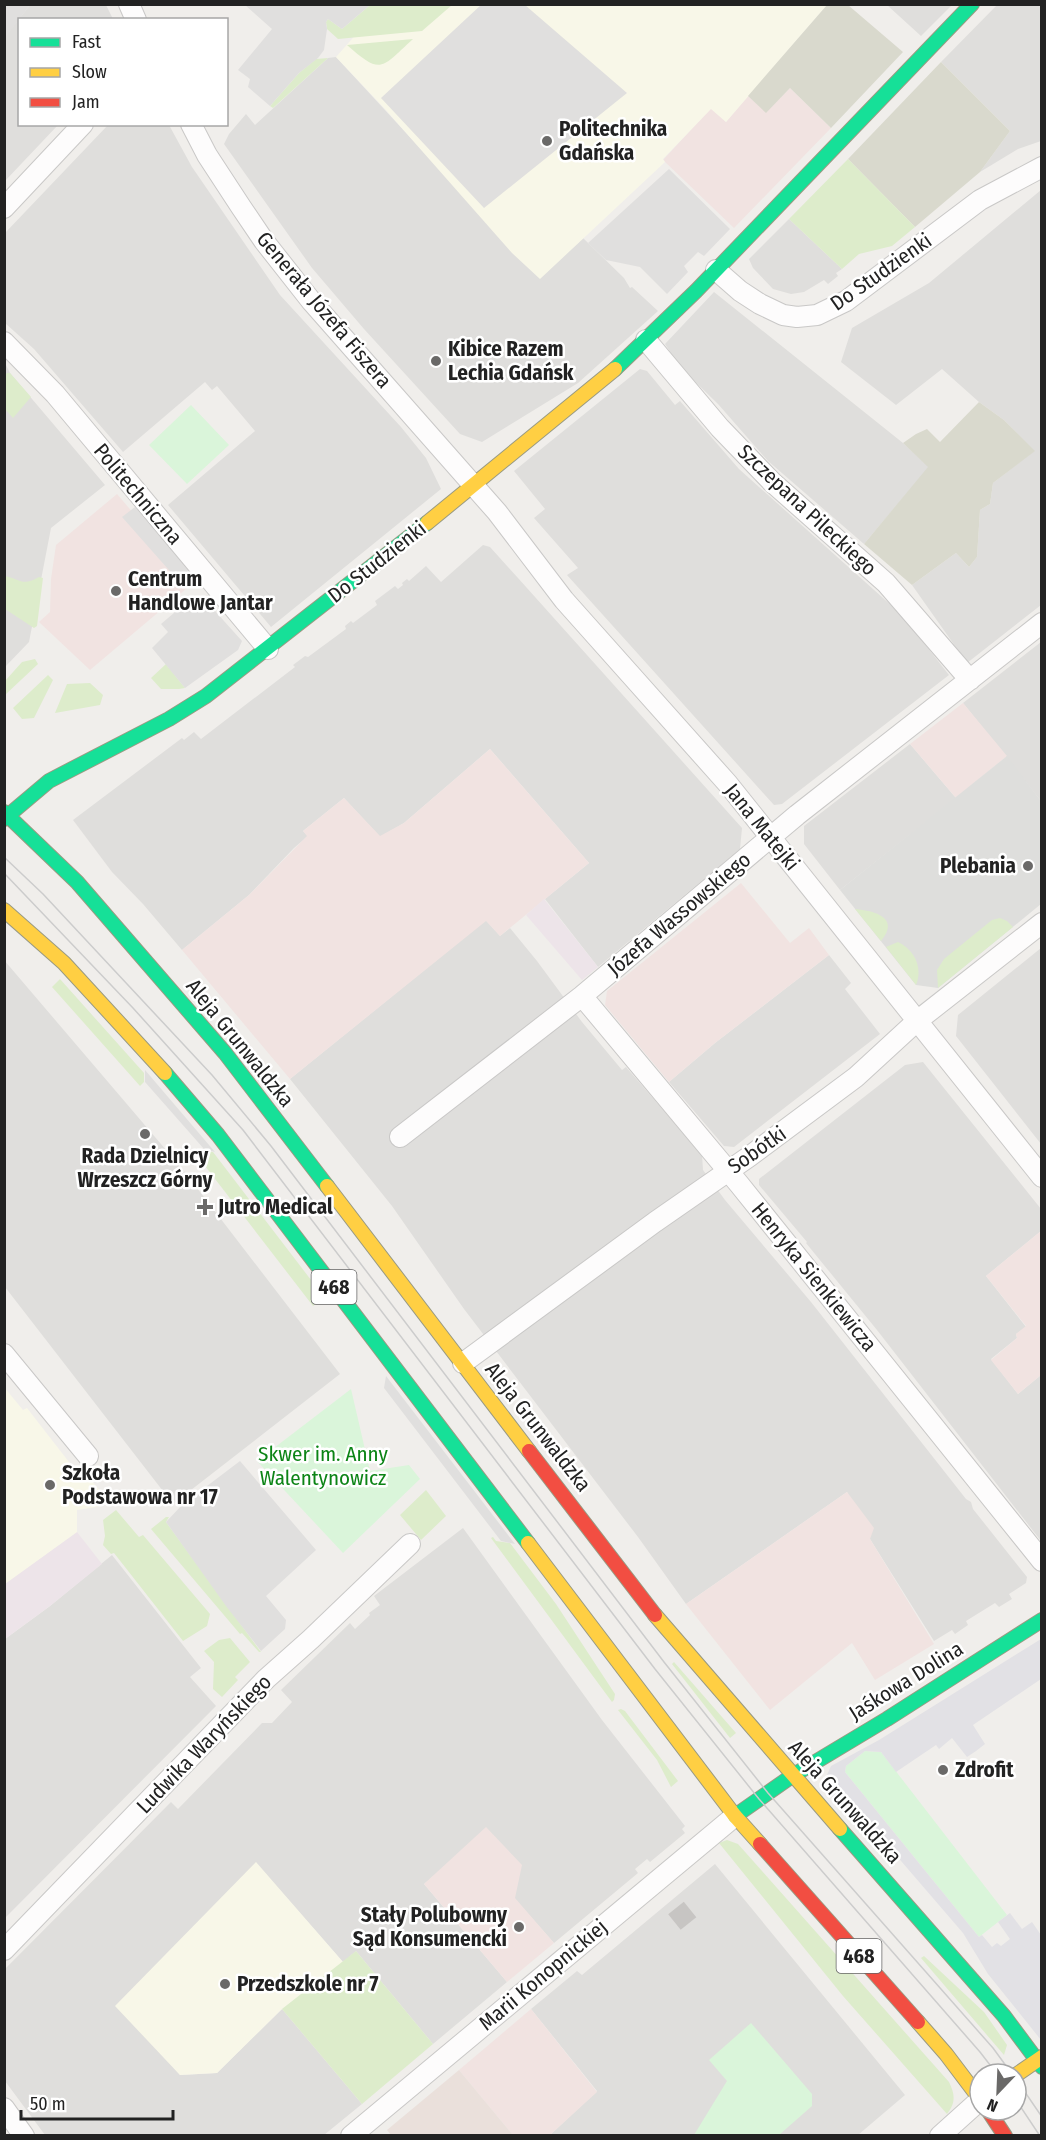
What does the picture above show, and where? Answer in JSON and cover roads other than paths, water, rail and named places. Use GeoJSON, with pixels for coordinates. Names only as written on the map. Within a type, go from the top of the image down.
{"type":"FeatureCollection","features":[{"type":"Feature","properties":{"kind":"main road","name":"Do Studzienki"},"geometry":{"type":"LineString","coordinates":[[6,815],[49,781],[160,724],[206,696],[410,537],[611,373],[716,270],[972,4]]}},
{"type":"Feature","properties":{"kind":"main road","name":"Aleja Grunwaldzka"},"geometry":{"type":"LineString","coordinates":[[6,815],[77,882],[225,1053],[662,1624],[792,1776],[958,1962],[1040,2061]]}},
{"type":"Feature","properties":{"kind":"main road","name":"468"},"geometry":{"type":"LineString","coordinates":[[4,910],[64,963],[153,1059],[218,1135],[735,1816],[946,2054],[968,2084]]}},
{"type":"Feature","properties":{"kind":"main road","name":"Jaśkowa Dolina"},"geometry":{"type":"LineString","coordinates":[[735,1816],[792,1776],[887,1719],[1041,1620]]}},
{"type":"Feature","properties":{"kind":"main road"},"geometry":{"type":"LineString","coordinates":[[996,2122],[1005,2136]]}},
{"type":"Feature","properties":{"kind":"street"},"geometry":{"type":"LineString","coordinates":[[129,4],[135,18]]}},
{"type":"Feature","properties":{"kind":"street"},"geometry":{"type":"LineString","coordinates":[[4,208],[81,126]]}},
{"type":"Feature","properties":{"kind":"street","name":"Generała Józefa Fiszera"},"geometry":{"type":"LineString","coordinates":[[192,126],[207,155],[264,241],[312,302],[473,484]]}},
{"type":"Feature","properties":{"kind":"street","name":"Do Studzienki"},"geometry":{"type":"LineString","coordinates":[[716,270],[740,291],[783,315],[797,317],[817,315],[846,301],[980,200],[1041,167]]}},
{"type":"Feature","properties":{"kind":"street","name":"Szczepana Pileckiego"},"geometry":{"type":"LineString","coordinates":[[646,340],[720,428],[772,482],[886,583],[970,680]]}},
{"type":"Feature","properties":{"kind":"street","name":"Politechniczna"},"geometry":{"type":"LineString","coordinates":[[4,342],[55,394],[268,649]]}},
{"type":"Feature","properties":{"kind":"street","name":"Jana Matejki"},"geometry":{"type":"LineString","coordinates":[[473,484],[564,600],[721,776],[771,836],[824,907],[1041,1177]]}},
{"type":"Feature","properties":{"kind":"street","name":"Józefa Wassowskiego"},"geometry":{"type":"LineString","coordinates":[[400,1137],[582,996],[771,836],[1041,623]]}},
{"type":"Feature","properties":{"kind":"street","name":"Sobótki"},"geometry":{"type":"LineString","coordinates":[[463,1363],[856,1077],[917,1021],[1041,923]]}},
{"type":"Feature","properties":{"kind":"street","name":"Henryka Sienkiewicza"},"geometry":{"type":"LineString","coordinates":[[582,996],[728,1170],[1041,1561]]}},
{"type":"Feature","properties":{"kind":"street"},"geometry":{"type":"LineString","coordinates":[[4,1354],[88,1456]]}},
{"type":"Feature","properties":{"kind":"street","name":"Ludwika Waryńskiego"},"geometry":{"type":"LineString","coordinates":[[4,1950],[266,1679],[410,1544]]}},
{"type":"Feature","properties":{"kind":"street","name":"Marii Konopnickiej"},"geometry":{"type":"LineString","coordinates":[[351,2136],[735,1816]]}},
{"type":"Feature","properties":{"kind":"street"},"geometry":{"type":"LineString","coordinates":[[4,2108],[24,2136]]}},
{"type":"Feature","properties":{"kind":"street"},"geometry":{"type":"LineString","coordinates":[[940,2136],[968,2111]]}},
{"type":"Feature","properties":{"kind":"tunnel"},"geometry":{"type":"LineString","coordinates":[[676,1908],[692,1928]]}},
{"type":"Feature","properties":{"kind":"tram line"},"geometry":{"type":"LineString","coordinates":[[4,857],[43,894],[212,1075],[271,1146],[664,1662],[768,1793],[1003,2062]]}},
{"type":"Feature","properties":{"kind":"tram line"},"geometry":{"type":"LineString","coordinates":[[4,873],[133,1008],[243,1130],[655,1669],[759,1799],[988,2062]]}},
{"type":"Feature","properties":{"kind":"tram line"},"geometry":{"type":"LineString","coordinates":[[1028,2097],[1042,2117]]}},
{"type":"Feature","properties":{"kind":"tram line"},"geometry":{"type":"LineString","coordinates":[[1028,2118],[1040,2136]]}},
{"type":"Feature","properties":{"kind":"place","name":"Politechnika Gdańska"},"geometry":{"type":"Point","coordinates":[547,141]}},
{"type":"Feature","properties":{"kind":"place","name":"Kibice Razem Lechia Gdańsk"},"geometry":{"type":"Point","coordinates":[436,361]}},
{"type":"Feature","properties":{"kind":"place","name":"Centrum Handlowe Jantar"},"geometry":{"type":"Point","coordinates":[116,591]}},
{"type":"Feature","properties":{"kind":"place","name":"Plebania"},"geometry":{"type":"Point","coordinates":[1028,866]}},
{"type":"Feature","properties":{"kind":"place","name":"Rada Dzielnicy Wrzeszcz Górny"},"geometry":{"type":"Point","coordinates":[145,1134]}},
{"type":"Feature","properties":{"kind":"place","name":"Jutro Medical"},"geometry":{"type":"Point","coordinates":[205,1207]}},
{"type":"Feature","properties":{"kind":"place","name":"Szkoła Podstawowa nr 17"},"geometry":{"type":"Point","coordinates":[50,1485]}},
{"type":"Feature","properties":{"kind":"place","name":"Zdrofit"},"geometry":{"type":"Point","coordinates":[943,1770]}},
{"type":"Feature","properties":{"kind":"place","name":"Stały Polubowny Sąd Konsumencki"},"geometry":{"type":"Point","coordinates":[519,1927]}},
{"type":"Feature","properties":{"kind":"place","name":"Przedszkole nr 7"},"geometry":{"type":"Point","coordinates":[225,1984]}},
{"type":"Feature","properties":{"kind":"park label","name":"Skwer im. Anny Walentynowicz"},"geometry":{"type":"Point","coordinates":[323,1466]}}]}
